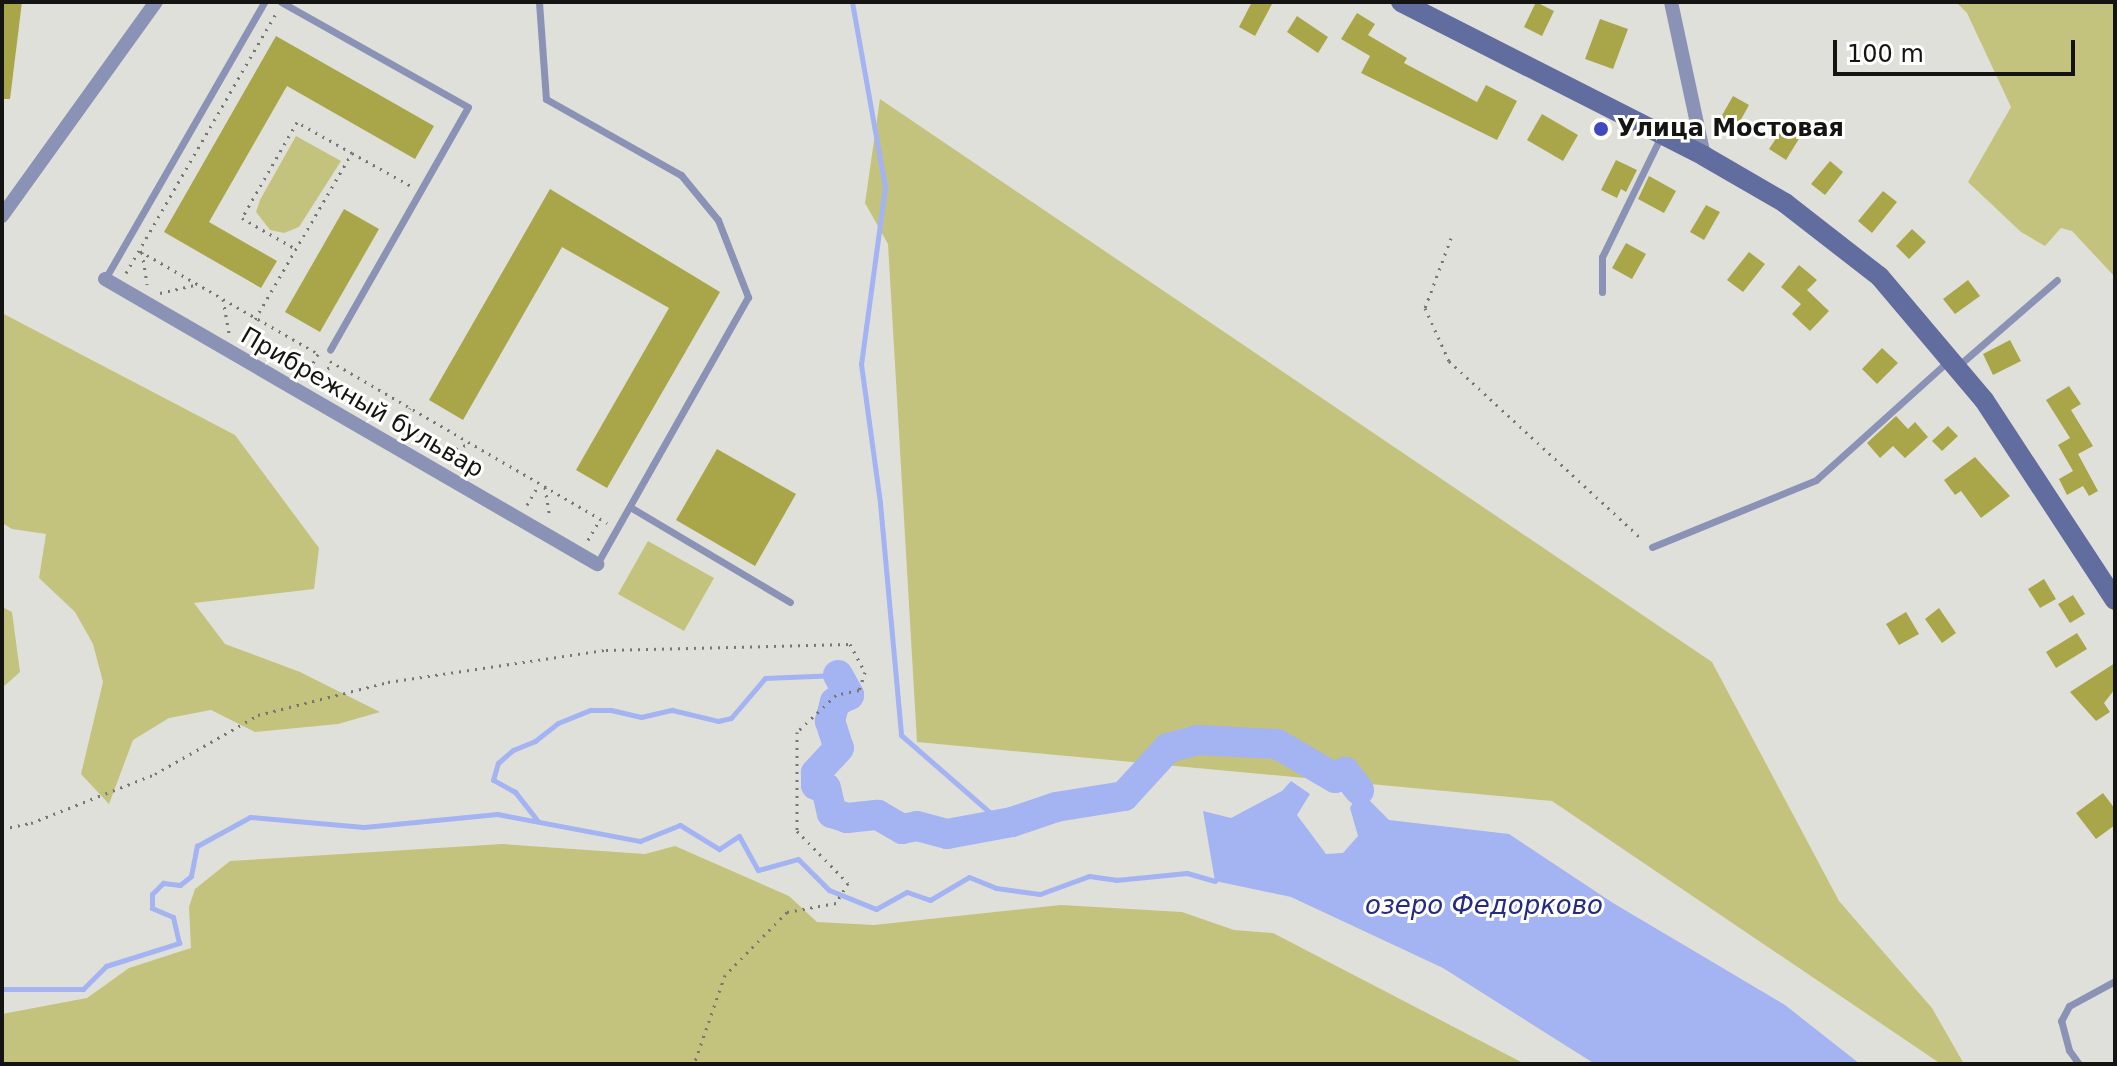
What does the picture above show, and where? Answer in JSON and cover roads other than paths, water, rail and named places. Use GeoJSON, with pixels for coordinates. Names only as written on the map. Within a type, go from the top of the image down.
{"type":"FeatureCollection","features":[{"type":"Feature","properties":{"kind":"main road"},"geometry":{"type":"LineString","coordinates":[[1401,2],[1704,156],[1785,203],[1880,277],[1984,400],[2115,600]]}},
{"type":"Feature","properties":{"kind":"street"},"geometry":{"type":"LineString","coordinates":[[2,216],[156,2]]}},
{"type":"Feature","properties":{"kind":"street"},"geometry":{"type":"LineString","coordinates":[[1671,2],[1704,156]]}},
{"type":"Feature","properties":{"kind":"street","name":"Прибрежный бульвар"},"geometry":{"type":"LineString","coordinates":[[105,279],[597,564]]}},
{"type":"Feature","properties":{"kind":"lane"},"geometry":{"type":"LineString","coordinates":[[105,279],[264,2]]}},
{"type":"Feature","properties":{"kind":"lane"},"geometry":{"type":"LineString","coordinates":[[281,2],[468,107],[330,350]]}},
{"type":"Feature","properties":{"kind":"lane"},"geometry":{"type":"LineString","coordinates":[[539,2],[546,99],[681,175],[718,220],[748,297],[597,564]]}},
{"type":"Feature","properties":{"kind":"lane"},"geometry":{"type":"LineString","coordinates":[[1602,292],[1602,257],[1661,135]]}},
{"type":"Feature","properties":{"kind":"lane"},"geometry":{"type":"LineString","coordinates":[[1652,547],[1816,480],[1953,363],[2057,280]]}},
{"type":"Feature","properties":{"kind":"lane"},"geometry":{"type":"LineString","coordinates":[[630,507],[790,602]]}},
{"type":"Feature","properties":{"kind":"lane"},"geometry":{"type":"LineString","coordinates":[[2079,1064],[2069,1050],[2061,1021],[2069,1006],[2115,981]]}},
{"type":"Feature","properties":{"kind":"water","name":"озеро Федорково"},"geometry":{"type":"Polygon","coordinates":[[[1291,781],[1310,794],[1297,815],[1326,854],[1343,853],[1358,836],[1350,808],[1359,790],[1389,820],[1509,834],[1613,903],[1785,1005],[1860,1064],[1595,1064],[1443,968],[1291,897],[1215,881],[1203,811],[1231,818],[1282,791],[1291,781]]]}},
{"type":"Feature","properties":{"kind":"waterway"},"geometry":{"type":"LineString","coordinates":[[852,2],[885,187],[861,364],[880,503],[901,735],[1003,824]]}},
{"type":"Feature","properties":{"kind":"waterway"},"geometry":{"type":"LineString","coordinates":[[537,820],[515,792],[493,780],[498,763],[513,750],[535,741],[558,723],[591,710],[611,710],[641,717],[672,710],[718,721],[731,718],[765,678],[838,675]]}},
{"type":"Feature","properties":{"kind":"waterway"},"geometry":{"type":"LineString","coordinates":[[838,675],[849,695],[835,702],[830,721],[839,748],[816,773],[816,785],[826,788],[832,813],[847,818],[878,815],[902,829],[917,826],[947,834],[1012,822],[1056,807],[1124,796],[1168,748],[1197,740],[1277,744],[1335,778],[1345,772],[1359,790]]}},
{"type":"Feature","properties":{"kind":"waterway"},"geometry":{"type":"LineString","coordinates":[[2,989],[83,989],[106,966],[179,943],[173,917],[152,908],[152,894],[163,883],[180,885],[191,876],[197,846],[250,817],[364,827],[497,814],[640,841],[680,825],[719,849],[739,836],[758,870],[798,859],[829,890],[876,909],[907,892],[930,900],[969,877],[996,888],[1040,894],[1089,876],[1116,880],[1187,873],[1215,881]]}},
{"type":"Feature","properties":{"kind":"place","name":"Улица Мостовая"},"geometry":{"type":"Point","coordinates":[1601,129]}}]}
